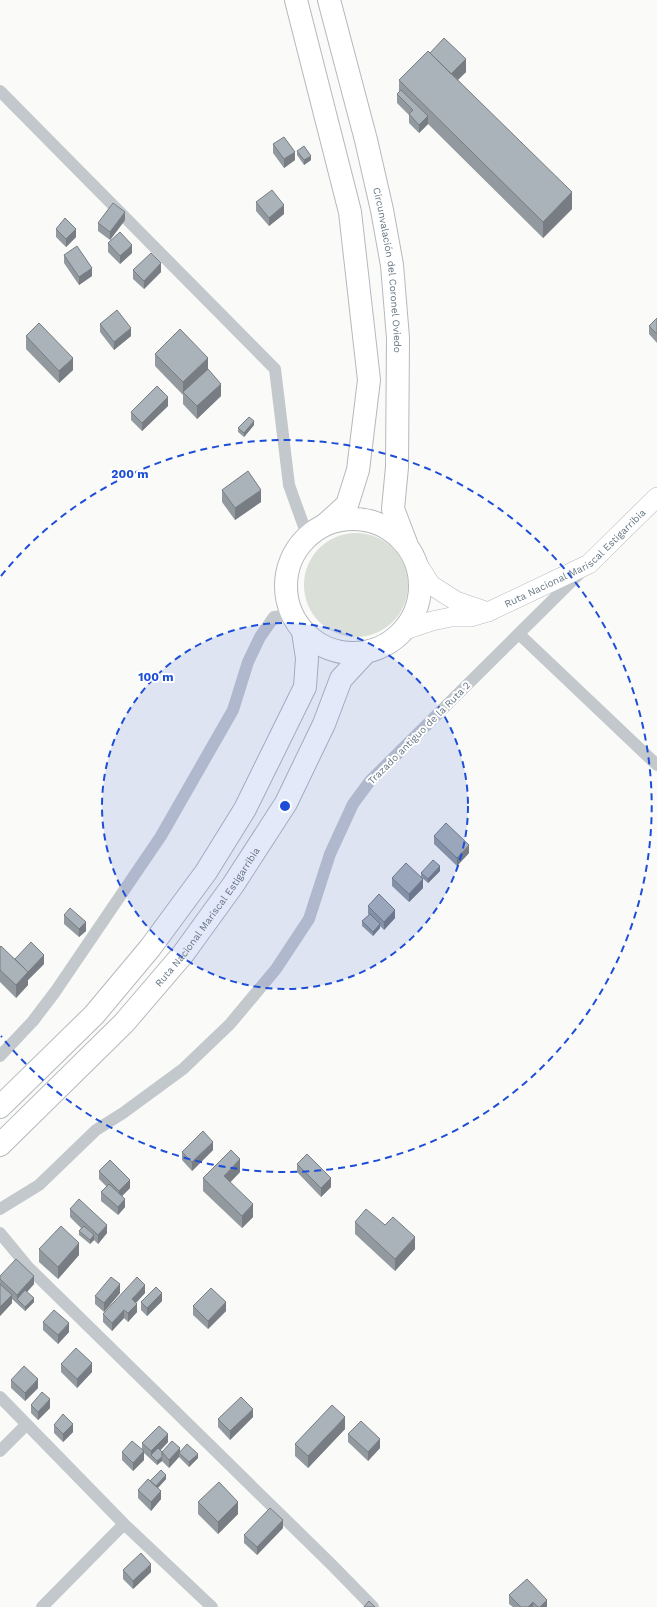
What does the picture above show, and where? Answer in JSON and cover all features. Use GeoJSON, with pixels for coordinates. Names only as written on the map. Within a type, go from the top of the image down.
{"type":"FeatureCollection","features":[{"type":"Feature","properties":{"kind":"highway"},"geometry":{"type":"LineString","coordinates":[[296,0],[350,212],[369,380],[358,470],[347,505],[326,524],[308,535],[294,552],[286,572],[285,594],[291,615],[302,632],[320,646],[342,654],[365,653],[387,645],[405,630],[416,610],[421,587],[417,564],[406,543],[389,528],[369,520],[347,518],[326,524]]}},
{"type":"Feature","properties":{"kind":"highway","name":"Circunvalación del Coronel Oviedo"},"geometry":{"type":"LineString","coordinates":[[329,0],[370,156],[392,265],[398,338],[397,467],[393,510],[406,543]]}},
{"type":"Feature","properties":{"kind":"highway"},"geometry":{"type":"LineString","coordinates":[[0,1107],[94,1015],[150,948],[206,872],[245,809],[305,687],[307,658],[302,632]]}},
{"type":"Feature","properties":{"kind":"highway","name":"Ruta Nacional Mariscal Estigarribia"},"geometry":{"type":"LineString","coordinates":[[0,1145],[124,1023],[183,954],[233,884],[286,803],[324,724],[341,679],[365,653]]}},
{"type":"Feature","properties":{"kind":"main road","name":"Ruta Nacional Mariscal Estigarribia"},"geometry":{"type":"LineString","coordinates":[[405,630],[432,621],[451,617],[470,617],[488,612],[590,564],[657,498]]}},
{"type":"Feature","properties":{"kind":"main road"},"geometry":{"type":"LineString","coordinates":[[417,564],[431,585],[456,601],[488,612]]}},
{"type":"Feature","properties":{"kind":"street"},"geometry":{"type":"LineString","coordinates":[[0,91],[275,369],[289,485],[308,535]]}},
{"type":"Feature","properties":{"kind":"street","name":"Trazado antiguo de la Ruta 2"},"geometry":{"type":"LineString","coordinates":[[0,1209],[39,1186],[96,1130],[123,1113],[183,1069],[230,1024],[276,969],[309,918],[330,854],[353,804],[370,781],[590,564]]}},
{"type":"Feature","properties":{"kind":"street"},"geometry":{"type":"LineString","coordinates":[[0,1056],[33,1021],[55,992],[161,836],[233,710],[248,662],[260,637],[274,617],[291,615]]}},
{"type":"Feature","properties":{"kind":"street"},"geometry":{"type":"LineString","coordinates":[[519,634],[657,765]]}},
{"type":"Feature","properties":{"kind":"street"},"geometry":{"type":"LineString","coordinates":[[0,1233],[28,1268],[321,1554],[373,1607]]}},
{"type":"Feature","properties":{"kind":"street"},"geometry":{"type":"LineString","coordinates":[[0,1397],[124,1524],[212,1607]]}},
{"type":"Feature","properties":{"kind":"street"},"geometry":{"type":"LineString","coordinates":[[0,1451],[26,1425]]}},
{"type":"Feature","properties":{"kind":"street"},"geometry":{"type":"LineString","coordinates":[[42,1607],[124,1524]]}},
{"type":"Feature","properties":{"kind":"shaded area"},"geometry":{"type":"Polygon","coordinates":[[[356,533],[376,537],[393,548],[404,565],[408,585],[404,605],[393,622],[376,633],[356,637],[336,633],[319,622],[308,605],[304,585],[308,565],[319,548],[336,537],[356,533]]]}},
{"type":"Feature","properties":{"kind":"building"},"geometry":{"type":"Polygon","coordinates":[[[444,38],[466,59],[451,74],[430,53],[444,38]]]}},
{"type":"Feature","properties":{"kind":"building"},"geometry":{"type":"Polygon","coordinates":[[[428,51],[572,192],[543,222],[399,80],[428,51]]]}},
{"type":"Feature","properties":{"kind":"building"},"geometry":{"type":"Polygon","coordinates":[[[401,90],[428,116],[419,125],[409,114],[413,110],[397,94],[401,90]]]}},
{"type":"Feature","properties":{"kind":"building"},"geometry":{"type":"Polygon","coordinates":[[[284,137],[295,152],[284,159],[273,144],[284,137]]]}},
{"type":"Feature","properties":{"kind":"building"},"geometry":{"type":"Polygon","coordinates":[[[304,146],[311,156],[304,160],[297,151],[304,146]]]}},
{"type":"Feature","properties":{"kind":"building"},"geometry":{"type":"Polygon","coordinates":[[[272,190],[284,205],[269,218],[256,202],[272,190]]]}},
{"type":"Feature","properties":{"kind":"building"},"geometry":{"type":"Polygon","coordinates":[[[113,203],[125,212],[110,232],[98,223],[113,203]]]}},
{"type":"Feature","properties":{"kind":"building"},"geometry":{"type":"Polygon","coordinates":[[[65,218],[76,229],[66,239],[56,229],[65,218]]]}},
{"type":"Feature","properties":{"kind":"building"},"geometry":{"type":"Polygon","coordinates":[[[120,232],[132,245],[120,256],[108,243],[120,232]]]}},
{"type":"Feature","properties":{"kind":"building"},"geometry":{"type":"Polygon","coordinates":[[[77,246],[92,268],[79,277],[64,255],[77,246]]]}},
{"type":"Feature","properties":{"kind":"building"},"geometry":{"type":"Polygon","coordinates":[[[151,253],[161,263],[144,281],[133,270],[151,253]]]}},
{"type":"Feature","properties":{"kind":"building"},"geometry":{"type":"Polygon","coordinates":[[[117,310],[131,328],[114,342],[100,324],[117,310]]]}},
{"type":"Feature","properties":{"kind":"building"},"geometry":{"type":"Polygon","coordinates":[[[657,318],[657,334],[649,326],[657,318]]]}},
{"type":"Feature","properties":{"kind":"building"},"geometry":{"type":"Polygon","coordinates":[[[39,323],[73,358],[59,371],[26,336],[39,323]]]}},
{"type":"Feature","properties":{"kind":"building"},"geometry":{"type":"Polygon","coordinates":[[[180,329],[208,358],[183,382],[155,354],[180,329]]]}},
{"type":"Feature","properties":{"kind":"building"},"geometry":{"type":"Polygon","coordinates":[[[208,369],[221,384],[197,406],[183,392],[208,369]]]}},
{"type":"Feature","properties":{"kind":"building"},"geometry":{"type":"Polygon","coordinates":[[[157,386],[168,397],[142,423],[131,412],[157,386]]]}},
{"type":"Feature","properties":{"kind":"building"},"geometry":{"type":"Polygon","coordinates":[[[249,417],[254,421],[244,433],[238,428],[249,417]]]}},
{"type":"Feature","properties":{"kind":"building"},"geometry":{"type":"Polygon","coordinates":[[[248,471],[261,490],[235,508],[222,490],[248,471]]]}},
{"type":"Feature","properties":{"kind":"building"},"geometry":{"type":"Polygon","coordinates":[[[446,823],[469,845],[457,858],[434,836],[446,823]]]}},
{"type":"Feature","properties":{"kind":"building"},"geometry":{"type":"Polygon","coordinates":[[[433,860],[440,866],[428,879],[421,873],[433,860]]]}},
{"type":"Feature","properties":{"kind":"building"},"geometry":{"type":"Polygon","coordinates":[[[406,863],[423,879],[409,894],[392,878],[406,863]]]}},
{"type":"Feature","properties":{"kind":"building"},"geometry":{"type":"Polygon","coordinates":[[[379,894],[395,910],[384,922],[368,906],[379,894]]]}},
{"type":"Feature","properties":{"kind":"building"},"geometry":{"type":"Polygon","coordinates":[[[70,908],[86,922],[79,929],[64,915],[70,908]]]}},
{"type":"Feature","properties":{"kind":"building"},"geometry":{"type":"Polygon","coordinates":[[[370,914],[380,924],[373,932],[362,921],[370,914]]]}},
{"type":"Feature","properties":{"kind":"building"},"geometry":{"type":"Polygon","coordinates":[[[31,942],[44,955],[28,972],[15,959],[31,942]]]}},
{"type":"Feature","properties":{"kind":"building"},"geometry":{"type":"Polygon","coordinates":[[[1,946],[28,972],[16,985],[0,970],[1,946]]]}},
{"type":"Feature","properties":{"kind":"building"},"geometry":{"type":"Polygon","coordinates":[[[203,1131],[213,1142],[192,1162],[182,1152],[203,1131]]]}},
{"type":"Feature","properties":{"kind":"building"},"geometry":{"type":"Polygon","coordinates":[[[231,1150],[240,1159],[224,1176],[253,1204],[242,1216],[203,1178],[231,1150]]]}},
{"type":"Feature","properties":{"kind":"building"},"geometry":{"type":"Polygon","coordinates":[[[307,1154],[331,1178],[321,1188],[297,1164],[307,1154]]]}},
{"type":"Feature","properties":{"kind":"building"},"geometry":{"type":"Polygon","coordinates":[[[110,1160],[130,1180],[119,1191],[99,1171],[110,1160]]]}},
{"type":"Feature","properties":{"kind":"building"},"geometry":{"type":"Polygon","coordinates":[[[109,1184],[125,1199],[118,1207],[101,1192],[109,1184]]]}},
{"type":"Feature","properties":{"kind":"building"},"geometry":{"type":"Polygon","coordinates":[[[79,1199],[107,1225],[98,1235],[70,1209],[79,1199]]]}},
{"type":"Feature","properties":{"kind":"building"},"geometry":{"type":"Polygon","coordinates":[[[366,1209],[385,1225],[393,1217],[415,1237],[395,1259],[355,1222],[366,1209]]]}},
{"type":"Feature","properties":{"kind":"building"},"geometry":{"type":"Polygon","coordinates":[[[61,1226],[79,1243],[58,1267],[39,1249],[61,1226]]]}},
{"type":"Feature","properties":{"kind":"building"},"geometry":{"type":"Polygon","coordinates":[[[84,1226],[94,1235],[90,1240],[79,1231],[84,1226]]]}},
{"type":"Feature","properties":{"kind":"building"},"geometry":{"type":"Polygon","coordinates":[[[16,1259],[34,1276],[17,1295],[0,1279],[0,1276],[16,1259]]]}},
{"type":"Feature","properties":{"kind":"building"},"geometry":{"type":"Polygon","coordinates":[[[111,1277],[120,1284],[104,1303],[95,1296],[111,1277]]]}},
{"type":"Feature","properties":{"kind":"building"},"geometry":{"type":"Polygon","coordinates":[[[137,1277],[145,1285],[132,1299],[137,1304],[128,1313],[124,1310],[112,1323],[103,1314],[137,1277]]]}},
{"type":"Feature","properties":{"kind":"building"},"geometry":{"type":"Polygon","coordinates":[[[0,1284],[12,1295],[0,1307],[0,1284]]]}},
{"type":"Feature","properties":{"kind":"building"},"geometry":{"type":"Polygon","coordinates":[[[156,1287],[162,1293],[147,1308],[141,1302],[156,1287]]]}},
{"type":"Feature","properties":{"kind":"building"},"geometry":{"type":"Polygon","coordinates":[[[211,1288],[226,1302],[208,1321],[193,1306],[211,1288]]]}},
{"type":"Feature","properties":{"kind":"building"},"geometry":{"type":"Polygon","coordinates":[[[25,1290],[34,1298],[25,1307],[17,1299],[25,1290]]]}},
{"type":"Feature","properties":{"kind":"building"},"geometry":{"type":"Polygon","coordinates":[[[54,1310],[69,1323],[58,1335],[43,1322],[54,1310]]]}},
{"type":"Feature","properties":{"kind":"building"},"geometry":{"type":"Polygon","coordinates":[[[76,1348],[92,1363],[77,1379],[61,1364],[76,1348]]]}},
{"type":"Feature","properties":{"kind":"building"},"geometry":{"type":"Polygon","coordinates":[[[24,1366],[38,1379],[25,1393],[11,1380],[24,1366]]]}},
{"type":"Feature","properties":{"kind":"building"},"geometry":{"type":"Polygon","coordinates":[[[42,1392],[50,1399],[38,1412],[31,1405],[42,1392]]]}},
{"type":"Feature","properties":{"kind":"building"},"geometry":{"type":"Polygon","coordinates":[[[241,1397],[253,1409],[230,1431],[218,1419],[241,1397]]]}},
{"type":"Feature","properties":{"kind":"building"},"geometry":{"type":"Polygon","coordinates":[[[332,1405],[345,1417],[308,1456],[295,1444],[332,1405]]]}},
{"type":"Feature","properties":{"kind":"building"},"geometry":{"type":"Polygon","coordinates":[[[63,1414],[73,1424],[63,1434],[54,1425],[63,1414]]]}},
{"type":"Feature","properties":{"kind":"building"},"geometry":{"type":"Polygon","coordinates":[[[361,1421],[380,1439],[368,1452],[348,1434],[361,1421]]]}},
{"type":"Feature","properties":{"kind":"building"},"geometry":{"type":"Polygon","coordinates":[[[159,1426],[168,1434],[151,1451],[142,1443],[159,1426]]]}},
{"type":"Feature","properties":{"kind":"building"},"geometry":{"type":"Polygon","coordinates":[[[132,1441],[144,1451],[133,1463],[122,1452],[132,1441]]]}},
{"type":"Feature","properties":{"kind":"building"},"geometry":{"type":"Polygon","coordinates":[[[172,1441],[180,1448],[169,1460],[162,1452],[172,1441]]]}},
{"type":"Feature","properties":{"kind":"building"},"geometry":{"type":"Polygon","coordinates":[[[187,1444],[198,1454],[189,1462],[179,1453],[187,1444]]]}},
{"type":"Feature","properties":{"kind":"building"},"geometry":{"type":"Polygon","coordinates":[[[158,1448],[162,1452],[162,1457],[157,1461],[151,1455],[158,1448]]]}},
{"type":"Feature","properties":{"kind":"building"},"geometry":{"type":"Polygon","coordinates":[[[161,1470],[166,1475],[156,1486],[150,1481],[161,1470]]]}},
{"type":"Feature","properties":{"kind":"building"},"geometry":{"type":"Polygon","coordinates":[[[148,1479],[161,1491],[151,1502],[138,1490],[148,1479]]]}},
{"type":"Feature","properties":{"kind":"building"},"geometry":{"type":"Polygon","coordinates":[[[219,1482],[238,1502],[218,1522],[198,1502],[219,1482]]]}},
{"type":"Feature","properties":{"kind":"building"},"geometry":{"type":"Polygon","coordinates":[[[270,1508],[283,1520],[257,1547],[244,1535],[270,1508]]]}},
{"type":"Feature","properties":{"kind":"building"},"geometry":{"type":"Polygon","coordinates":[[[141,1553],[151,1564],[133,1581],[123,1570],[141,1553]]]}},
{"type":"Feature","properties":{"kind":"building"},"geometry":{"type":"Polygon","coordinates":[[[527,1579],[547,1600],[540,1607],[533,1602],[528,1607],[521,1607],[509,1595],[527,1579]]]}},
{"type":"Feature","properties":{"kind":"building"},"geometry":{"type":"Polygon","coordinates":[[[369,1601],[375,1607],[364,1607],[369,1601]]]}}]}
